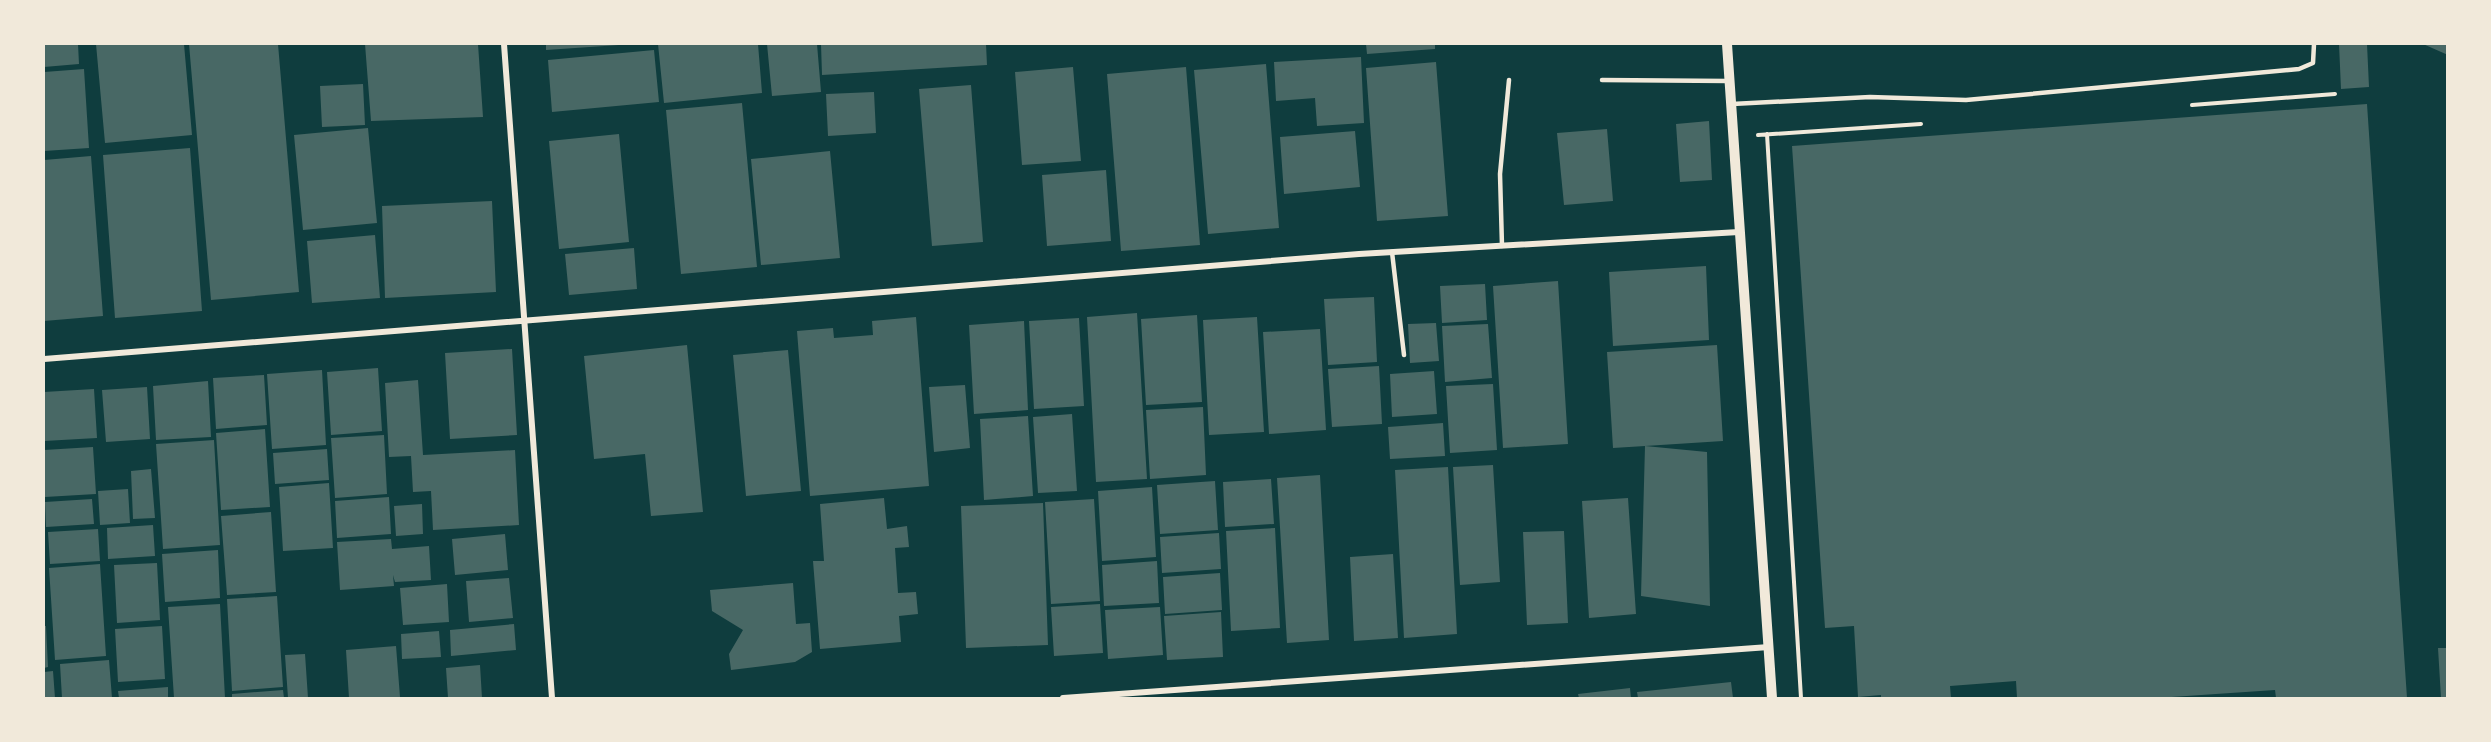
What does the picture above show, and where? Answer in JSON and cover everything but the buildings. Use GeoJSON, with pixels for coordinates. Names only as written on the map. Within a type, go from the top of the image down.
{"type":"FeatureCollection","features":[{"type":"Feature","properties":{"kind":"street"},"geometry":{"type":"LineString","coordinates":[[504,44],[552,699]]}},
{"type":"Feature","properties":{"kind":"street"},"geometry":{"type":"LineString","coordinates":[[1727,44],[1772,699]]}},
{"type":"Feature","properties":{"kind":"street"},"geometry":{"type":"LineString","coordinates":[[44,359],[1392,252],[1739,232]]}},
{"type":"Feature","properties":{"kind":"street"},"geometry":{"type":"LineString","coordinates":[[1063,699],[1769,647]]}},
{"type":"Feature","properties":{"kind":"lane"},"geometry":{"type":"LineString","coordinates":[[1732,104],[1870,98],[1966,100],[2299,69],[2313,63],[2314,44]]}},
{"type":"Feature","properties":{"kind":"lane"},"geometry":{"type":"LineString","coordinates":[[1502,246],[1500,174],[1509,80]]}},
{"type":"Feature","properties":{"kind":"lane"},"geometry":{"type":"LineString","coordinates":[[1602,80],[1730,81]]}},
{"type":"Feature","properties":{"kind":"lane"},"geometry":{"type":"LineString","coordinates":[[1392,252],[1404,355]]}},
{"type":"Feature","properties":{"kind":"path"},"geometry":{"type":"LineString","coordinates":[[1734,136],[1827,131]]}},
{"type":"Feature","properties":{"kind":"path"},"geometry":{"type":"LineString","coordinates":[[1767,134],[1801,699]]}}]}
